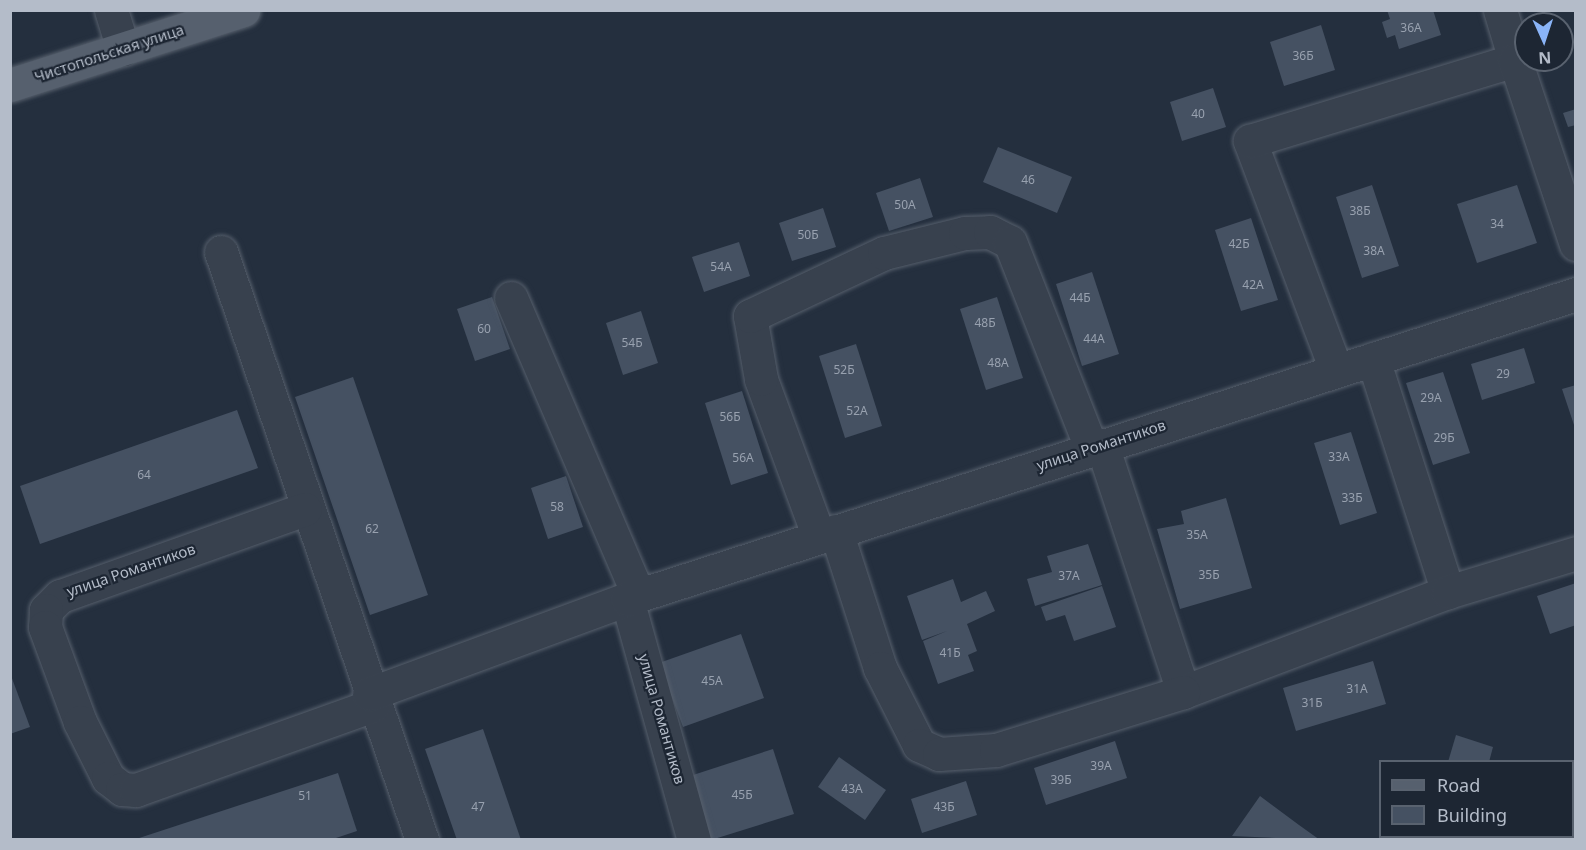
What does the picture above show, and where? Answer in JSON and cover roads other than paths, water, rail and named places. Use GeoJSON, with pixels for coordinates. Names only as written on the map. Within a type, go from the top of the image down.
{"type":"FeatureCollection","features":[{"type":"Feature","properties":{"kind":"main road","name":"Чистопольская улица"},"geometry":{"type":"LineString","coordinates":[[10,85],[243,10]]}},
{"type":"Feature","properties":{"kind":"street"},"geometry":{"type":"LineString","coordinates":[[111,10],[123,49]]}},
{"type":"Feature","properties":{"kind":"street"},"geometry":{"type":"LineString","coordinates":[[1500,10],[1514,57]]}},
{"type":"Feature","properties":{"kind":"street"},"geometry":{"type":"LineString","coordinates":[[1336,370],[1250,141],[1514,60]]}},
{"type":"Feature","properties":{"kind":"street"},"geometry":{"type":"LineString","coordinates":[[1519,72],[1575,244]]}},
{"type":"Feature","properties":{"kind":"street"},"geometry":{"type":"LineString","coordinates":[[1183,692],[1096,446],[1010,242],[990,232],[965,232],[884,253],[750,315],[761,379],[827,534],[880,668],[920,745],[939,754],[996,750],[1183,692],[1448,592],[1575,553]]}},
{"type":"Feature","properties":{"kind":"street"},"geometry":{"type":"LineString","coordinates":[[220,252],[305,509],[422,840]]}},
{"type":"Feature","properties":{"kind":"street","name":"улица Романтиков"},"geometry":{"type":"LineString","coordinates":[[305,509],[60,596],[46,610],[45,627],[80,722],[108,778],[122,789],[136,790],[633,597],[1096,446],[1575,294]]}},
{"type":"Feature","properties":{"kind":"street"},"geometry":{"type":"LineString","coordinates":[[511,298],[633,597]]}},
{"type":"Feature","properties":{"kind":"street"},"geometry":{"type":"LineString","coordinates":[[1373,359],[1448,592]]}},
{"type":"Feature","properties":{"kind":"street","name":"улица Романтиков"},"geometry":{"type":"LineString","coordinates":[[633,597],[694,840]]}}]}
